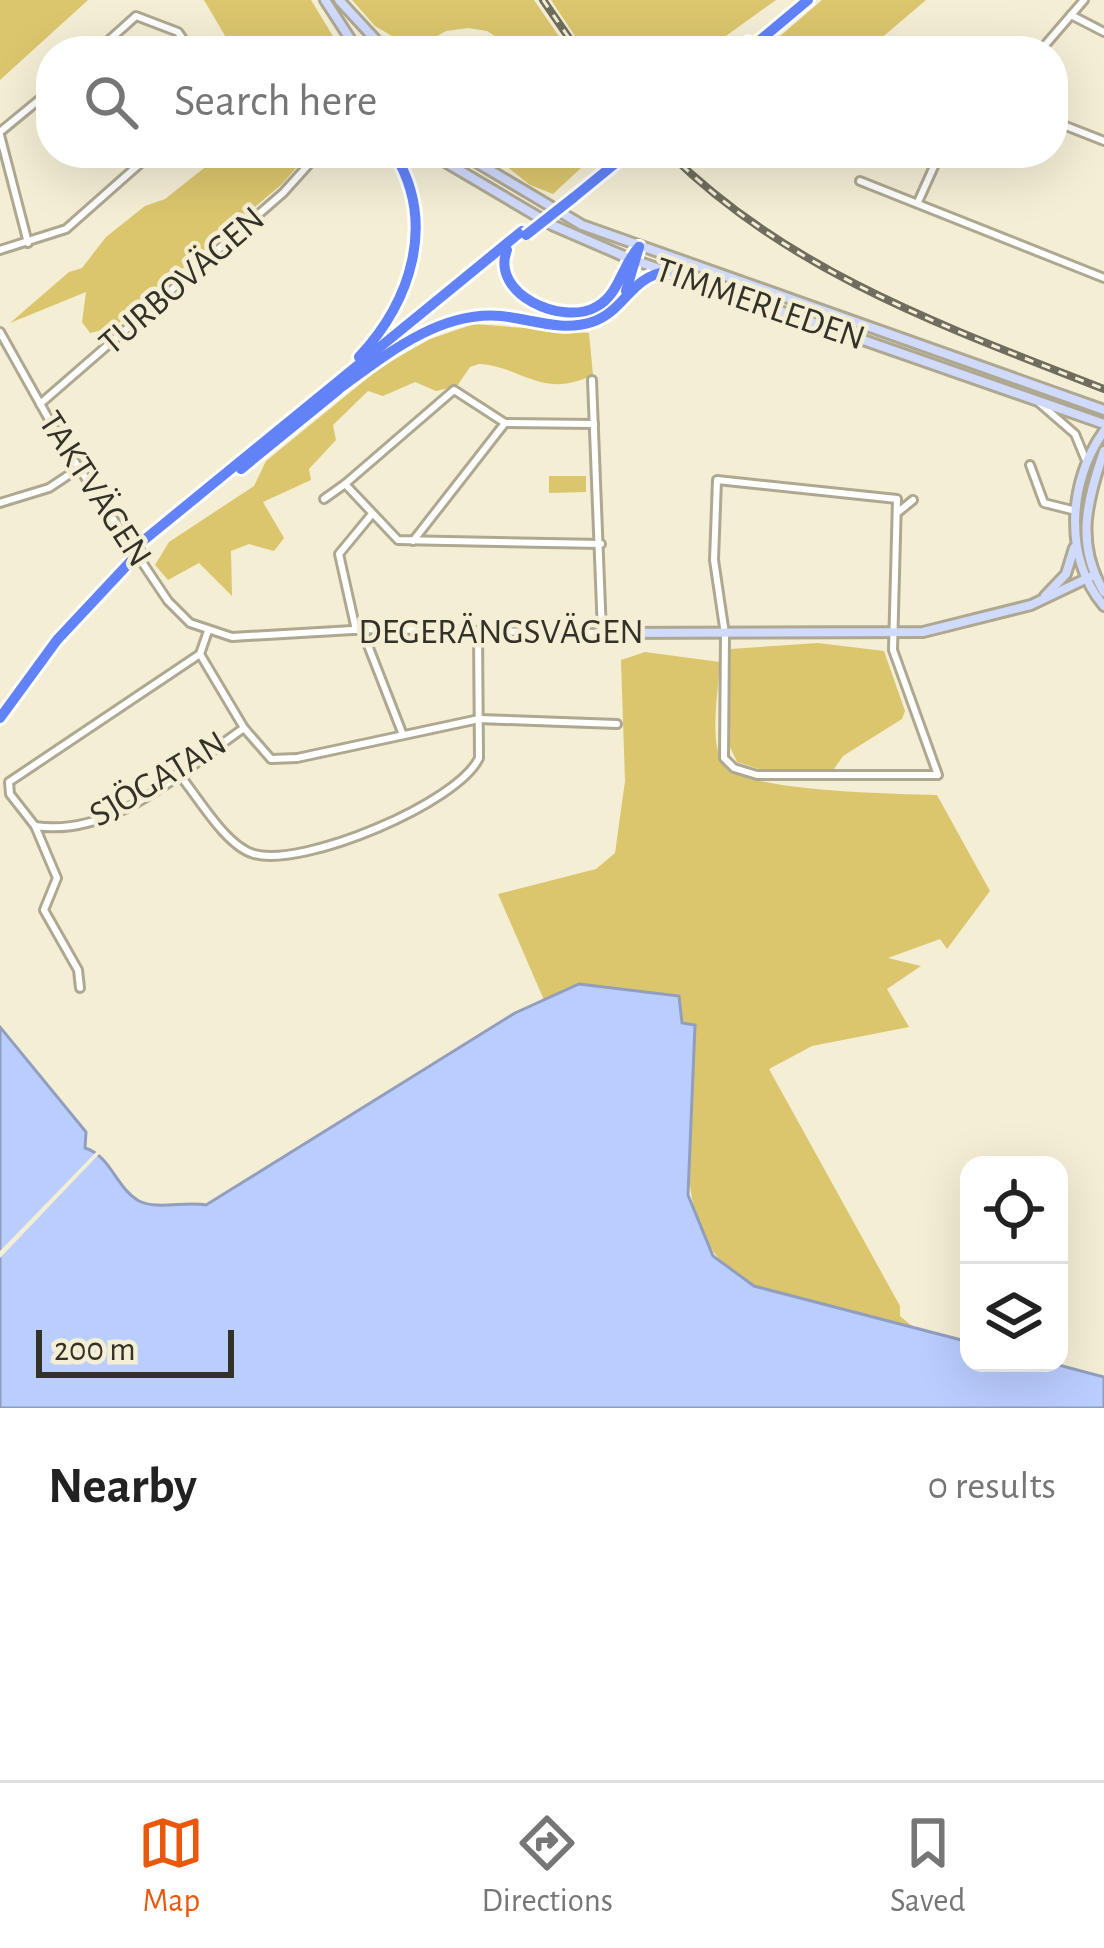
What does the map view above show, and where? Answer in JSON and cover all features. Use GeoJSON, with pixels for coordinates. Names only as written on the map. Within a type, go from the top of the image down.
{"type":"FeatureCollection","features":[{"type":"Feature","properties":{"kind":"highway"},"geometry":{"type":"LineString","coordinates":[[758,36],[797,0]]}},
{"type":"Feature","properties":{"kind":"highway"},"geometry":{"type":"LineString","coordinates":[[760,36],[808,0]]}},
{"type":"Feature","properties":{"kind":"highway"},"geometry":{"type":"LineString","coordinates":[[316,399],[382,330],[410,275],[416,211],[400,168]]}},
{"type":"Feature","properties":{"kind":"highway"},"geometry":{"type":"LineString","coordinates":[[571,195],[601,168]]}},
{"type":"Feature","properties":{"kind":"highway"},"geometry":{"type":"LineString","coordinates":[[0,705],[68,618],[140,548],[316,399],[608,168]]}},
{"type":"Feature","properties":{"kind":"highway"},"geometry":{"type":"LineString","coordinates":[[140,548],[524,233]]}},
{"type":"Feature","properties":{"kind":"highway"},"geometry":{"type":"LineString","coordinates":[[507,250],[503,268],[510,284],[537,304],[569,314],[590,310],[608,299],[639,248]]}},
{"type":"Feature","properties":{"kind":"highway"},"geometry":{"type":"LineString","coordinates":[[621,300],[633,260]]}},
{"type":"Feature","properties":{"kind":"highway"},"geometry":{"type":"LineString","coordinates":[[336,391],[410,341],[459,319],[494,315],[578,325],[601,319],[642,278],[666,272]]}},
{"type":"Feature","properties":{"kind":"highway"},"geometry":{"type":"LineString","coordinates":[[0,718],[57,640],[128,559]]}},
{"type":"Feature","properties":{"kind":"main road"},"geometry":{"type":"LineString","coordinates":[[325,0],[348,36]]}},
{"type":"Feature","properties":{"kind":"main road"},"geometry":{"type":"LineString","coordinates":[[339,0],[372,36]]}},
{"type":"Feature","properties":{"kind":"main road","name":"TIMMERLEDEN"},"geometry":{"type":"LineString","coordinates":[[455,168],[540,219],[633,260],[1104,427]]}},
{"type":"Feature","properties":{"kind":"main road","name":"TIMMERLEDEN"},"geometry":{"type":"LineString","coordinates":[[484,168],[552,210],[639,248],[1104,410]]}},
{"type":"Feature","properties":{"kind":"main road"},"geometry":{"type":"LineString","coordinates":[[1042,600],[1066,574],[1075,541],[1076,511],[1104,427]]}},
{"type":"Feature","properties":{"kind":"main road"},"geometry":{"type":"LineString","coordinates":[[1104,452],[1084,520],[1090,577],[1104,592]]}},
{"type":"Feature","properties":{"kind":"main road"},"geometry":{"type":"LineString","coordinates":[[1075,541],[1104,606]]}},
{"type":"Feature","properties":{"kind":"main road","name":"DEGERÄNGSVÄGEN"},"geometry":{"type":"LineString","coordinates":[[602,633],[893,634],[977,622],[1042,600],[1090,577]]}},
{"type":"Feature","properties":{"kind":"street"},"geometry":{"type":"LineString","coordinates":[[1053,36],[1084,0]]}},
{"type":"Feature","properties":{"kind":"street"},"geometry":{"type":"LineString","coordinates":[[1071,15],[1104,32]]}},
{"type":"Feature","properties":{"kind":"street"},"geometry":{"type":"LineString","coordinates":[[114,36],[136,16],[181,36]]}},
{"type":"Feature","properties":{"kind":"street"},"geometry":{"type":"LineString","coordinates":[[28,243],[0,134],[36,103]]}},
{"type":"Feature","properties":{"kind":"street"},"geometry":{"type":"LineString","coordinates":[[1068,127],[1104,141]]}},
{"type":"Feature","properties":{"kind":"street"},"geometry":{"type":"LineString","coordinates":[[0,250],[66,229],[129,168]]}},
{"type":"Feature","properties":{"kind":"street","name":"TURBOVÄGEN"},"geometry":{"type":"LineString","coordinates":[[40,404],[283,194],[306,168]]}},
{"type":"Feature","properties":{"kind":"street"},"geometry":{"type":"LineString","coordinates":[[918,202],[933,168]]}},
{"type":"Feature","properties":{"kind":"street"},"geometry":{"type":"LineString","coordinates":[[860,181],[1104,278]]}},
{"type":"Feature","properties":{"kind":"street","name":"TAKTVÄGEN"},"geometry":{"type":"LineString","coordinates":[[0,332],[79,468],[168,601],[190,623],[208,630]]}},
{"type":"Feature","properties":{"kind":"street"},"geometry":{"type":"LineString","coordinates":[[592,380],[602,633]]}},
{"type":"Feature","properties":{"kind":"street"},"geometry":{"type":"LineString","coordinates":[[324,500],[454,390],[505,423],[594,424]]}},
{"type":"Feature","properties":{"kind":"street"},"geometry":{"type":"LineString","coordinates":[[1034,399],[1076,434],[1088,467]]}},
{"type":"Feature","properties":{"kind":"street"},"geometry":{"type":"LineString","coordinates":[[413,542],[505,423]]}},
{"type":"Feature","properties":{"kind":"street"},"geometry":{"type":"LineString","coordinates":[[1030,465],[1044,503],[1076,511]]}},
{"type":"Feature","properties":{"kind":"street"},"geometry":{"type":"LineString","coordinates":[[0,503],[49,488],[79,468]]}},
{"type":"Feature","properties":{"kind":"street"},"geometry":{"type":"LineString","coordinates":[[717,480],[897,499],[893,634],[900,680],[938,775],[758,775],[734,768],[724,758],[722,736],[725,634],[715,560],[717,480]]}},
{"type":"Feature","properties":{"kind":"street"},"geometry":{"type":"LineString","coordinates":[[345,484],[398,540],[601,544]]}},
{"type":"Feature","properties":{"kind":"street"},"geometry":{"type":"LineString","coordinates":[[897,514],[913,500]]}},
{"type":"Feature","properties":{"kind":"street"},"geometry":{"type":"LineString","coordinates":[[372,514],[339,554],[359,630],[403,735]]}},
{"type":"Feature","properties":{"kind":"street"},"geometry":{"type":"LineString","coordinates":[[35,826],[10,794],[9,782],[200,654],[208,630]]}},
{"type":"Feature","properties":{"kind":"street","name":"DEGERÄNGSVÄGEN"},"geometry":{"type":"LineString","coordinates":[[208,630],[251,638],[359,630],[602,633]]}},
{"type":"Feature","properties":{"kind":"street"},"geometry":{"type":"LineString","coordinates":[[178,773],[244,849],[268,855],[296,851],[367,831],[454,787],[479,758],[478,631]]}},
{"type":"Feature","properties":{"kind":"street"},"geometry":{"type":"LineString","coordinates":[[200,654],[244,728],[271,759],[479,718],[616,724]]}},
{"type":"Feature","properties":{"kind":"street","name":"SJÖGATAN"},"geometry":{"type":"LineString","coordinates":[[35,826],[59,830],[102,820],[244,728]]}},
{"type":"Feature","properties":{"kind":"street","name":"SJÖGATAN"},"geometry":{"type":"LineString","coordinates":[[35,826],[57,878],[44,910],[79,970],[80,988]]}},
{"type":"Feature","properties":{"kind":"shaded area"},"geometry":{"type":"Polygon","coordinates":[[[0,0],[88,0],[48,36],[36,36],[36,47],[0,80],[0,0]]]}},
{"type":"Feature","properties":{"kind":"shaded area"},"geometry":{"type":"Polygon","coordinates":[[[204,0],[311,0],[333,36],[225,36],[204,0]]]}},
{"type":"Feature","properties":{"kind":"shaded area"},"geometry":{"type":"Polygon","coordinates":[[[352,0],[534,0],[559,36],[495,36],[468,28],[437,36],[392,36],[375,26],[352,0]]]}},
{"type":"Feature","properties":{"kind":"shaded area"},"geometry":{"type":"Polygon","coordinates":[[[551,0],[776,0],[726,36],[575,36],[551,0]]]}},
{"type":"Feature","properties":{"kind":"shaded area"},"geometry":{"type":"Polygon","coordinates":[[[822,0],[926,0],[884,36],[780,36],[822,0]]]}},
{"type":"Feature","properties":{"kind":"shaded area"},"geometry":{"type":"Polygon","coordinates":[[[204,168],[296,168],[114,327],[90,333],[82,322],[86,292],[10,323],[69,272],[82,268],[106,237],[145,206],[165,199],[204,168]]]}},
{"type":"Feature","properties":{"kind":"shaded area"},"geometry":{"type":"Polygon","coordinates":[[[509,168],[581,168],[553,194],[530,185],[509,168]]]}},
{"type":"Feature","properties":{"kind":"shaded area"},"geometry":{"type":"Polygon","coordinates":[[[474,324],[589,333],[593,375],[575,382],[545,383],[479,364],[470,367],[457,386],[436,391],[415,382],[383,396],[368,391],[333,425],[336,440],[309,469],[311,480],[263,502],[284,538],[274,551],[249,544],[231,551],[232,596],[199,563],[168,580],[155,565],[169,542],[254,486],[266,461],[381,367],[430,339],[474,324]]]}},
{"type":"Feature","properties":{"kind":"shaded area"},"geometry":{"type":"Polygon","coordinates":[[[549,476],[586,476],[586,492],[549,493],[549,476]]]}},
{"type":"Feature","properties":{"kind":"shaded area"},"geometry":{"type":"Polygon","coordinates":[[[818,643],[884,651],[905,711],[902,719],[843,756],[834,769],[762,770],[737,762],[729,745],[730,649],[818,643]]]}},
{"type":"Feature","properties":{"kind":"shaded area"},"geometry":{"type":"Polygon","coordinates":[[[645,652],[720,662],[716,743],[724,765],[737,774],[824,790],[937,795],[990,891],[947,949],[940,939],[888,958],[921,966],[887,989],[909,1027],[812,1046],[769,1069],[900,1306],[900,1316],[913,1327],[770,1292],[724,1264],[705,1237],[693,1205],[688,1170],[695,1026],[579,984],[544,1000],[498,894],[596,869],[615,853],[625,781],[621,660],[645,652]]]}},
{"type":"Feature","properties":{"kind":"water"},"geometry":{"type":"Polygon","coordinates":[[[579,984],[679,996],[682,1023],[695,1025],[688,1195],[713,1256],[754,1286],[960,1340],[960,1372],[1068,1372],[1068,1367],[1104,1377],[1104,1408],[0,1408],[0,1027],[86,1132],[85,1148],[101,1158],[131,1195],[154,1205],[206,1205],[515,1013],[579,984]]]}},
{"type":"Feature","properties":{"kind":"pier"},"geometry":{"type":"Polygon","coordinates":[[[103,1150],[0,1258],[0,1251],[103,1150]]]}},
{"type":"Feature","properties":{"kind":"railway"},"geometry":{"type":"LineString","coordinates":[[543,0],[568,36]]}},
{"type":"Feature","properties":{"kind":"railway"},"geometry":{"type":"LineString","coordinates":[[686,168],[766,232],[873,293],[1104,389]]}}]}
